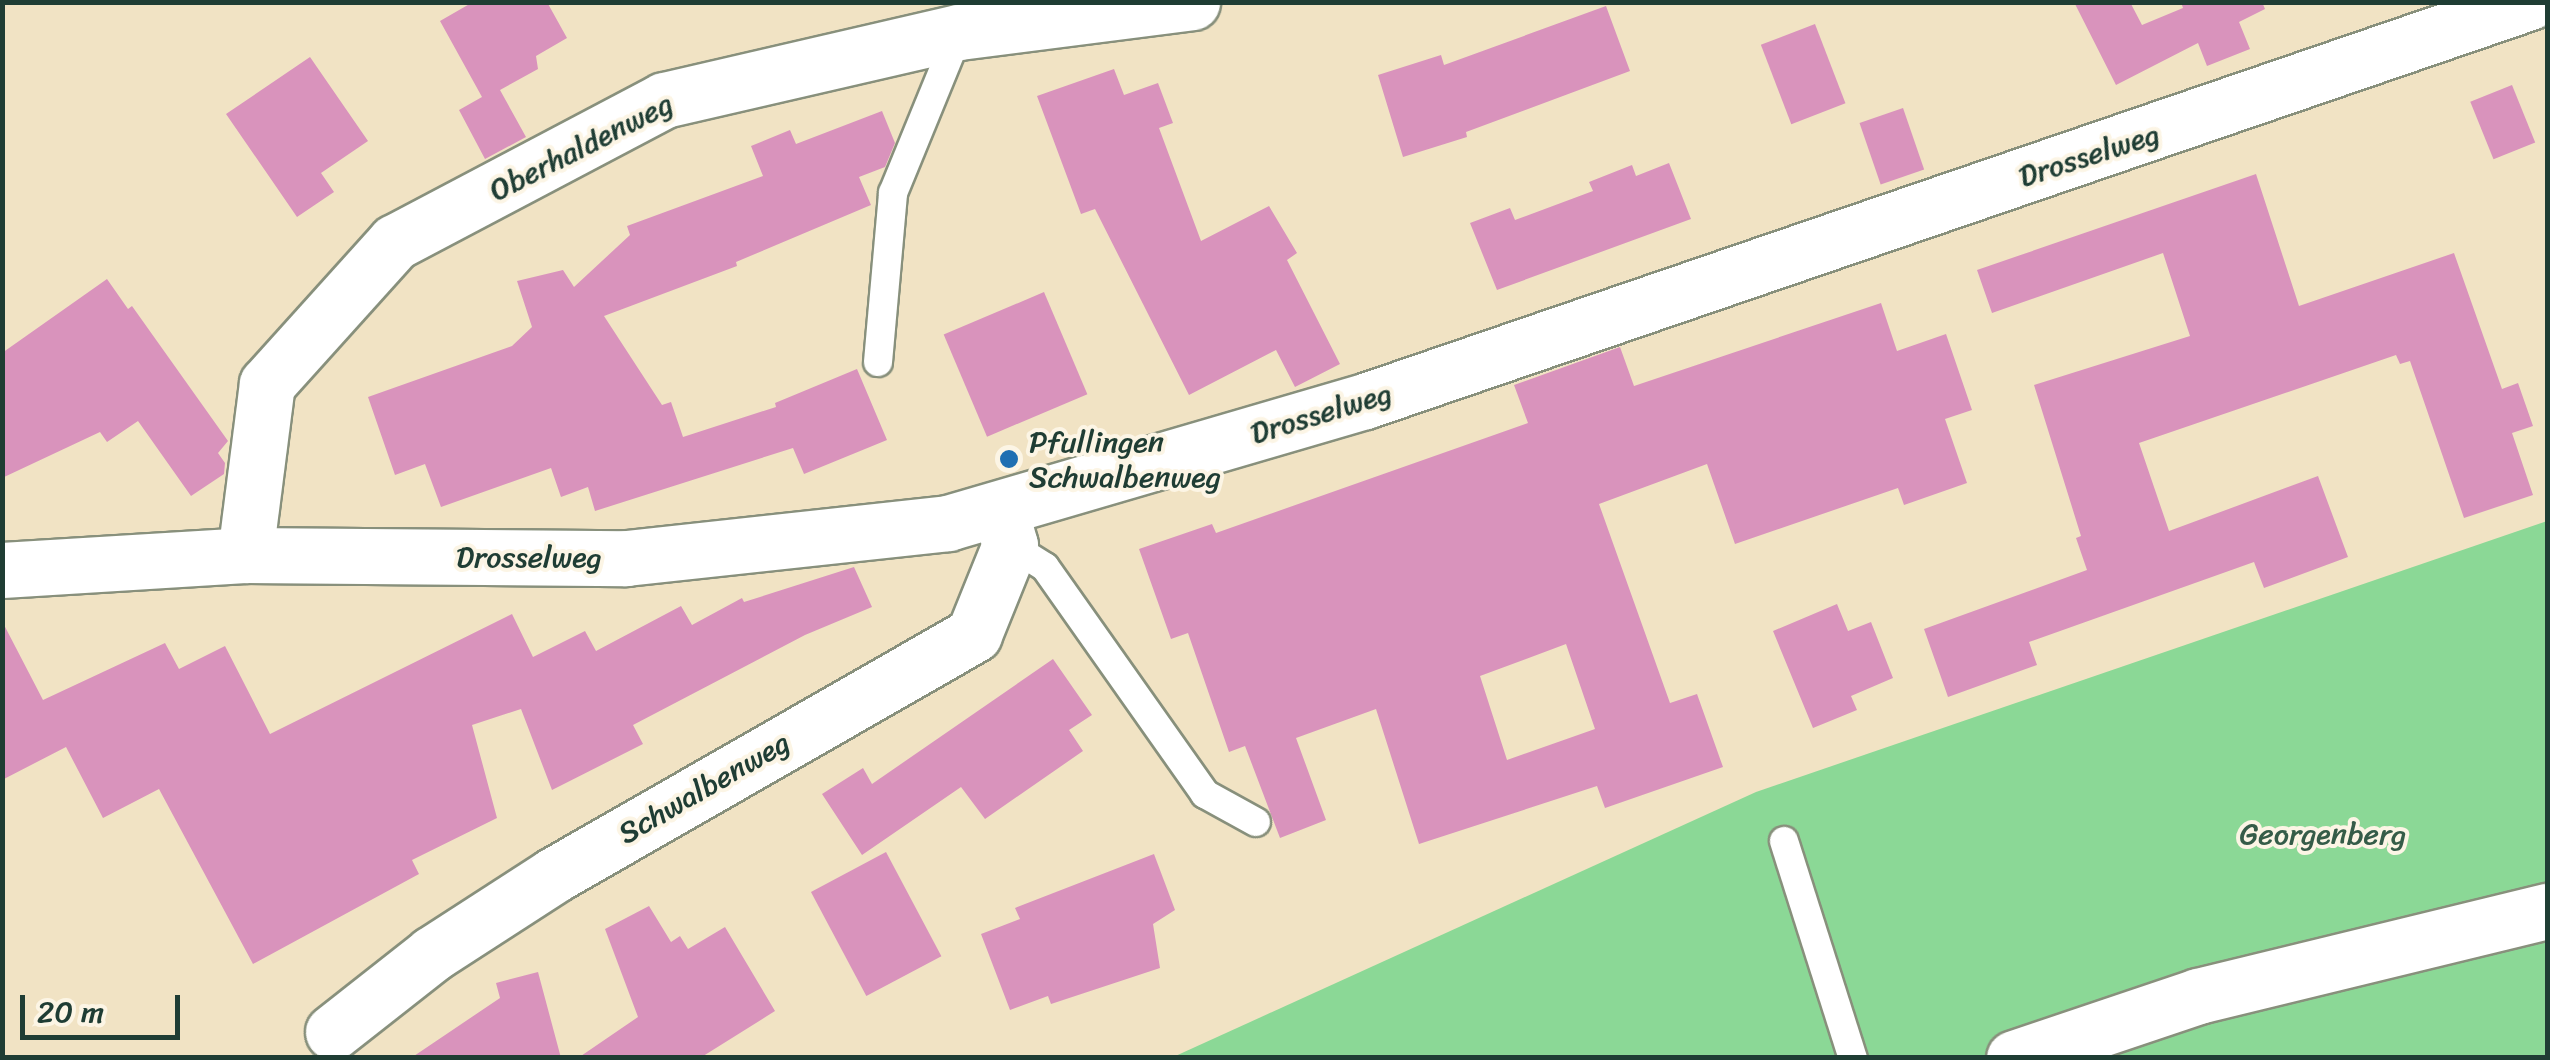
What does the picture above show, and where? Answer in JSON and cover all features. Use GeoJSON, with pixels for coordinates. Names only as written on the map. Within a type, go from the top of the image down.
{"type":"FeatureCollection","features":[{"type":"Feature","properties":{"kind":"street","name":"Oberhaldenweg"},"geometry":{"type":"LineString","coordinates":[[245,555],[267,384],[395,242],[664,100],[1045,11],[1192,2]]}},
{"type":"Feature","properties":{"kind":"street","name":"Drosselweg"},"geometry":{"type":"LineString","coordinates":[[2,570],[245,555],[626,558],[948,523],[1005,526],[2530,2]]}},
{"type":"Feature","properties":{"kind":"street","name":"Schwalbenweg"},"geometry":{"type":"LineString","coordinates":[[334,1032],[432,954],[554,875],[974,634],[1005,526]]}},
{"type":"Feature","properties":{"kind":"street"},"geometry":{"type":"LineString","coordinates":[[2014,1058],[2198,996],[2548,911]]}},
{"type":"Feature","properties":{"kind":"lane"},"geometry":{"type":"LineString","coordinates":[[878,362],[893,194],[959,32]]}},
{"type":"Feature","properties":{"kind":"lane"},"geometry":{"type":"LineString","coordinates":[[1005,526],[1046,567],[1206,794],[1256,822]]}},
{"type":"Feature","properties":{"kind":"lane"},"geometry":{"type":"LineString","coordinates":[[1784,841],[1852,1058]]}},
{"type":"Feature","properties":{"kind":"green space","name":"Georgenberg"},"geometry":{"type":"Polygon","coordinates":[[[2547,521],[2547,1057],[1171,1058],[1756,792],[2547,521]]]}},
{"type":"Feature","properties":{"kind":"building"},"geometry":{"type":"Polygon","coordinates":[[[473,2],[547,2],[567,38],[536,56],[538,69],[500,90],[526,137],[485,159],[459,110],[482,97],[440,21],[473,2]]]}},
{"type":"Feature","properties":{"kind":"building"},"geometry":{"type":"Polygon","coordinates":[[[2074,2],[2130,2],[2142,25],[2183,8],[2181,2],[2262,2],[2265,9],[2239,22],[2250,49],[2207,66],[2198,43],[2116,85],[2074,2]]]}},
{"type":"Feature","properties":{"kind":"building"},"geometry":{"type":"Polygon","coordinates":[[[1606,6],[1630,71],[1466,132],[1467,137],[1403,157],[1378,75],[1441,55],[1444,65],[1606,6]]]}},
{"type":"Feature","properties":{"kind":"building"},"geometry":{"type":"Polygon","coordinates":[[[1815,24],[1845,103],[1791,124],[1761,45],[1815,24]]]}},
{"type":"Feature","properties":{"kind":"building"},"geometry":{"type":"Polygon","coordinates":[[[310,57],[368,141],[321,173],[334,192],[297,217],[226,114],[310,57]]]}},
{"type":"Feature","properties":{"kind":"building"},"geometry":{"type":"Polygon","coordinates":[[[1114,69],[1124,95],[1158,83],[1173,123],[1159,128],[1201,241],[1269,206],[1297,253],[1287,260],[1340,364],[1295,387],[1276,350],[1189,395],[1095,209],[1081,214],[1037,96],[1114,69]]]}},
{"type":"Feature","properties":{"kind":"building"},"geometry":{"type":"Polygon","coordinates":[[[2512,85],[2535,142],[2494,159],[2470,102],[2512,85]]]}},
{"type":"Feature","properties":{"kind":"building"},"geometry":{"type":"Polygon","coordinates":[[[1903,108],[1924,169],[1881,184],[1860,123],[1903,108]]]}},
{"type":"Feature","properties":{"kind":"building"},"geometry":{"type":"Polygon","coordinates":[[[882,111],[895,143],[885,167],[859,177],[871,205],[736,262],[737,266],[604,316],[662,405],[671,402],[683,437],[776,407],[775,403],[857,369],[887,440],[804,474],[793,448],[595,511],[588,487],[561,497],[551,468],[441,507],[425,464],[395,475],[368,397],[512,346],[532,327],[517,281],[563,270],[574,287],[630,235],[627,226],[763,176],[751,146],[790,130],[796,144],[882,111]]]}},
{"type":"Feature","properties":{"kind":"building"},"geometry":{"type":"Polygon","coordinates":[[[1669,163],[1691,219],[1497,290],[1470,223],[1510,208],[1515,220],[1593,191],[1589,182],[1632,165],[1636,176],[1669,163]]]}},
{"type":"Feature","properties":{"kind":"building"},"geometry":{"type":"Polygon","coordinates":[[[2256,174],[2299,306],[2454,253],[2502,389],[2518,383],[2533,426],[2512,433],[2533,495],[2464,518],[2410,361],[2400,364],[2396,355],[2139,443],[2169,531],[2318,476],[2348,557],[2264,588],[2254,562],[2029,642],[2037,665],[1948,697],[1924,629],[2087,570],[2076,538],[2081,536],[2034,385],[2190,336],[2163,253],[1992,313],[1977,270],[2256,174]]]}},
{"type":"Feature","properties":{"kind":"building"},"geometry":{"type":"Polygon","coordinates":[[[107,279],[128,309],[132,306],[228,441],[218,453],[225,463],[224,474],[191,496],[138,421],[107,442],[100,432],[2,478],[2,353],[107,279]]]}},
{"type":"Feature","properties":{"kind":"building"},"geometry":{"type":"Polygon","coordinates":[[[1044,292],[1087,394],[987,437],[944,335],[1044,292]]]}},
{"type":"Feature","properties":{"kind":"building"},"geometry":{"type":"Polygon","coordinates":[[[1881,303],[1897,351],[1946,334],[1972,410],[1945,419],[1967,483],[1904,505],[1898,488],[1735,544],[1707,464],[1599,504],[1670,703],[1697,694],[1723,767],[1605,808],[1597,786],[1419,844],[1376,709],[1296,738],[1326,820],[1280,838],[1245,746],[1229,752],[1188,633],[1171,639],[1139,549],[1212,524],[1216,533],[1528,423],[1514,385],[1620,347],[1634,386],[1881,303]],[[1566,644],[1480,676],[1507,760],[1595,729],[1566,644]]]}},
{"type":"Feature","properties":{"kind":"building"},"geometry":{"type":"Polygon","coordinates":[[[854,567],[872,607],[805,635],[633,725],[643,744],[552,790],[521,709],[472,725],[497,818],[412,860],[419,874],[253,964],[159,789],[103,818],[66,747],[2,780],[2,621],[43,700],[165,643],[179,669],[225,646],[270,734],[512,614],[533,657],[585,631],[596,651],[681,606],[692,625],[742,598],[744,602],[854,567]]]}},
{"type":"Feature","properties":{"kind":"building"},"geometry":{"type":"Polygon","coordinates":[[[1837,604],[1848,631],[1871,622],[1893,678],[1851,696],[1857,710],[1813,728],[1773,631],[1837,604]]]}},
{"type":"Feature","properties":{"kind":"building"},"geometry":{"type":"Polygon","coordinates":[[[1053,659],[1092,715],[1069,730],[1083,751],[985,819],[961,787],[862,855],[822,794],[863,768],[872,784],[1053,659]]]}},
{"type":"Feature","properties":{"kind":"building"},"geometry":{"type":"Polygon","coordinates":[[[886,852],[941,956],[866,996],[811,892],[886,852]]]}},
{"type":"Feature","properties":{"kind":"building"},"geometry":{"type":"Polygon","coordinates":[[[1154,854],[1175,910],[1153,924],[1160,968],[1051,1004],[1048,996],[1010,1010],[981,934],[1020,919],[1015,908],[1154,854]]]}},
{"type":"Feature","properties":{"kind":"building"},"geometry":{"type":"Polygon","coordinates":[[[649,906],[671,942],[680,936],[688,949],[725,927],[775,1011],[700,1058],[578,1058],[638,1017],[605,929],[649,906]]]}},
{"type":"Feature","properties":{"kind":"building"},"geometry":{"type":"Polygon","coordinates":[[[538,972],[561,1058],[411,1058],[500,998],[496,983],[538,972]]]}},
{"type":"Feature","properties":{"kind":"place","name":"Pfullingen Schwalbenweg"},"geometry":{"type":"Point","coordinates":[1009,459]}}]}
